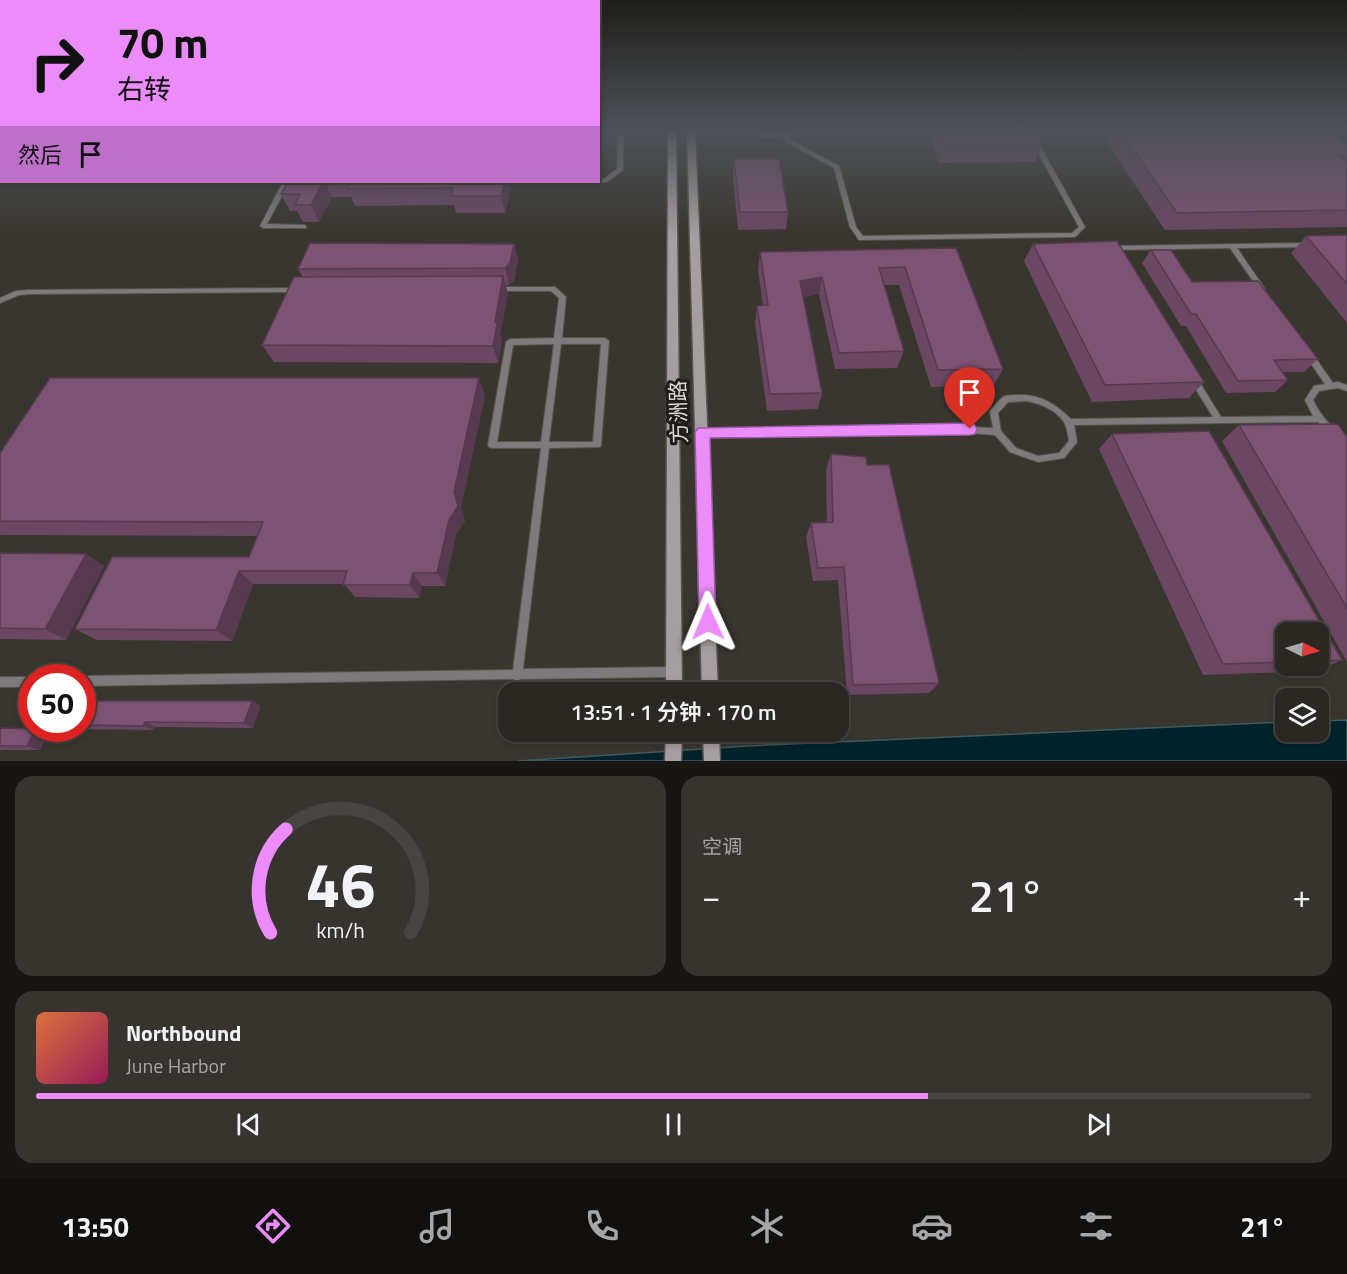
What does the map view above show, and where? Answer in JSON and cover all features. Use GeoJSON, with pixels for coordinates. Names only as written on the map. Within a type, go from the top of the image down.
{"type":"FeatureCollection","features":[{"type":"Feature","properties":{"kind":"main road","name":"方洲路"},"geometry":{"type":"LineString","coordinates":[[672,165],[675,682]]}},
{"type":"Feature","properties":{"kind":"main road","name":"方洲路"},"geometry":{"type":"LineString","coordinates":[[692,165],[710,682]]}},
{"type":"Feature","properties":{"kind":"main road"},"geometry":{"type":"LineString","coordinates":[[674,742],[674,761]]}},
{"type":"Feature","properties":{"kind":"main road"},"geometry":{"type":"LineString","coordinates":[[711,742],[712,761]]}},
{"type":"Feature","properties":{"kind":"lane"},"geometry":{"type":"LineString","coordinates":[[600,181],[605,181],[620,170],[620,165]]}},
{"type":"Feature","properties":{"kind":"lane"},"geometry":{"type":"LineString","coordinates":[[832,165],[837,167],[853,227],[861,238],[1074,235],[1082,227],[1048,165]]}},
{"type":"Feature","properties":{"kind":"lane"},"geometry":{"type":"LineString","coordinates":[[285,183],[263,226],[304,227]]}},
{"type":"Feature","properties":{"kind":"lane"},"geometry":{"type":"LineString","coordinates":[[1102,249],[1312,245]]}},
{"type":"Feature","properties":{"kind":"lane"},"geometry":{"type":"LineString","coordinates":[[1232,246],[1265,292]]}},
{"type":"Feature","properties":{"kind":"lane"},"geometry":{"type":"LineString","coordinates":[[1113,248],[1119,258]]}},
{"type":"Feature","properties":{"kind":"lane"},"geometry":{"type":"LineString","coordinates":[[488,289],[546,289],[559,292],[563,297],[517,676]]}},
{"type":"Feature","properties":{"kind":"lane"},"geometry":{"type":"LineString","coordinates":[[0,302],[18,293],[29,292],[311,290]]}},
{"type":"Feature","properties":{"kind":"lane"},"geometry":{"type":"LineString","coordinates":[[558,341],[604,341],[597,445],[492,445],[510,342],[558,341]]}},
{"type":"Feature","properties":{"kind":"lane"},"geometry":{"type":"LineString","coordinates":[[1305,348],[1331,386]]}},
{"type":"Feature","properties":{"kind":"lane"},"geometry":{"type":"LineString","coordinates":[[1188,370],[1219,420]]}},
{"type":"Feature","properties":{"kind":"lane"},"geometry":{"type":"LineString","coordinates":[[1347,388],[1317,387],[1310,400],[1318,419],[1347,439]]}},
{"type":"Feature","properties":{"kind":"lane"},"geometry":{"type":"LineString","coordinates":[[1028,396],[1052,405],[1069,422],[1073,442],[1062,456],[1038,459],[1014,450],[997,432],[994,412],[1006,399],[1028,396]]}},
{"type":"Feature","properties":{"kind":"lane"},"geometry":{"type":"LineString","coordinates":[[1069,422],[1318,419]]}},
{"type":"Feature","properties":{"kind":"lane"},"geometry":{"type":"LineString","coordinates":[[703,432],[970,429],[997,432]]}},
{"type":"Feature","properties":{"kind":"lane"},"geometry":{"type":"LineString","coordinates":[[96,681],[675,672]]}},
{"type":"Feature","properties":{"kind":"lane"},"geometry":{"type":"LineString","coordinates":[[0,682],[18,682]]}},
{"type":"Feature","properties":{"kind":"water"},"geometry":{"type":"Polygon","coordinates":[[[1347,720],[1347,761],[518,761],[748,746],[1275,722],[1275,742],[1329,742],[1329,721],[1347,720]]]}},
{"type":"Feature","properties":{"kind":"building"},"geometry":{"type":"Polygon","coordinates":[[[735,165],[780,165],[788,212],[740,212],[735,165]]]}},
{"type":"Feature","properties":{"kind":"building"},"geometry":{"type":"Polygon","coordinates":[[[1144,165],[1347,165],[1347,210],[1177,213],[1144,165]]]}},
{"type":"Feature","properties":{"kind":"building"},"geometry":{"type":"Polygon","coordinates":[[[287,183],[322,183],[311,205],[295,205],[300,194],[281,194],[287,183]]]}},
{"type":"Feature","properties":{"kind":"building"},"geometry":{"type":"Polygon","coordinates":[[[351,183],[505,183],[501,196],[451,196],[453,188],[348,189],[351,183]]]}},
{"type":"Feature","properties":{"kind":"building"},"geometry":{"type":"Polygon","coordinates":[[[1347,235],[1347,284],[1306,236],[1347,235]]]}},
{"type":"Feature","properties":{"kind":"building"},"geometry":{"type":"Polygon","coordinates":[[[1117,241],[1204,382],[1105,385],[1033,244],[1117,241]]]}},
{"type":"Feature","properties":{"kind":"building"},"geometry":{"type":"Polygon","coordinates":[[[310,243],[514,244],[510,263],[505,268],[298,269],[310,243]]]}},
{"type":"Feature","properties":{"kind":"building"},"geometry":{"type":"Polygon","coordinates":[[[956,248],[1003,369],[938,370],[905,267],[879,268],[904,351],[839,353],[822,277],[800,281],[822,393],[770,394],[757,306],[768,305],[760,252],[956,248]]]}},
{"type":"Feature","properties":{"kind":"building"},"geometry":{"type":"Polygon","coordinates":[[[1151,250],[1171,250],[1192,282],[1258,281],[1318,359],[1274,360],[1288,380],[1238,381],[1196,314],[1191,314],[1151,250]]]}},
{"type":"Feature","properties":{"kind":"building"},"geometry":{"type":"Polygon","coordinates":[[[503,276],[493,346],[262,345],[294,277],[503,276]]]}},
{"type":"Feature","properties":{"kind":"building"},"geometry":{"type":"Polygon","coordinates":[[[50,378],[479,378],[454,492],[458,506],[449,520],[437,573],[413,573],[410,585],[343,585],[347,571],[239,571],[216,630],[75,629],[112,557],[249,557],[263,522],[0,521],[0,453],[50,378]]]}},
{"type":"Feature","properties":{"kind":"building"},"geometry":{"type":"Polygon","coordinates":[[[1338,424],[1347,437],[1347,608],[1239,425],[1338,424]]]}},
{"type":"Feature","properties":{"kind":"building"},"geometry":{"type":"Polygon","coordinates":[[[1209,431],[1320,622],[1275,622],[1275,662],[1223,664],[1112,434],[1209,431]]]}},
{"type":"Feature","properties":{"kind":"building"},"geometry":{"type":"Polygon","coordinates":[[[831,454],[866,457],[867,465],[889,465],[939,683],[853,685],[844,567],[818,568],[811,523],[833,522],[831,454]]]}},
{"type":"Feature","properties":{"kind":"building"},"geometry":{"type":"Polygon","coordinates":[[[0,553],[86,554],[45,629],[0,628],[0,553]]]}},
{"type":"Feature","properties":{"kind":"building"},"geometry":{"type":"Polygon","coordinates":[[[1329,638],[1342,660],[1329,661],[1329,638]]]}},
{"type":"Feature","properties":{"kind":"building"},"geometry":{"type":"Polygon","coordinates":[[[96,701],[252,701],[244,723],[145,722],[143,726],[96,725],[96,701]]]}},
{"type":"Feature","properties":{"kind":"building"},"geometry":{"type":"Polygon","coordinates":[[[0,728],[18,729],[18,742],[29,742],[27,746],[0,746],[0,728]]]}},
{"type":"Feature","properties":{"kind":"route"},"geometry":{"type":"LineString","coordinates":[[708,622],[703,432],[970,429]]}}]}
